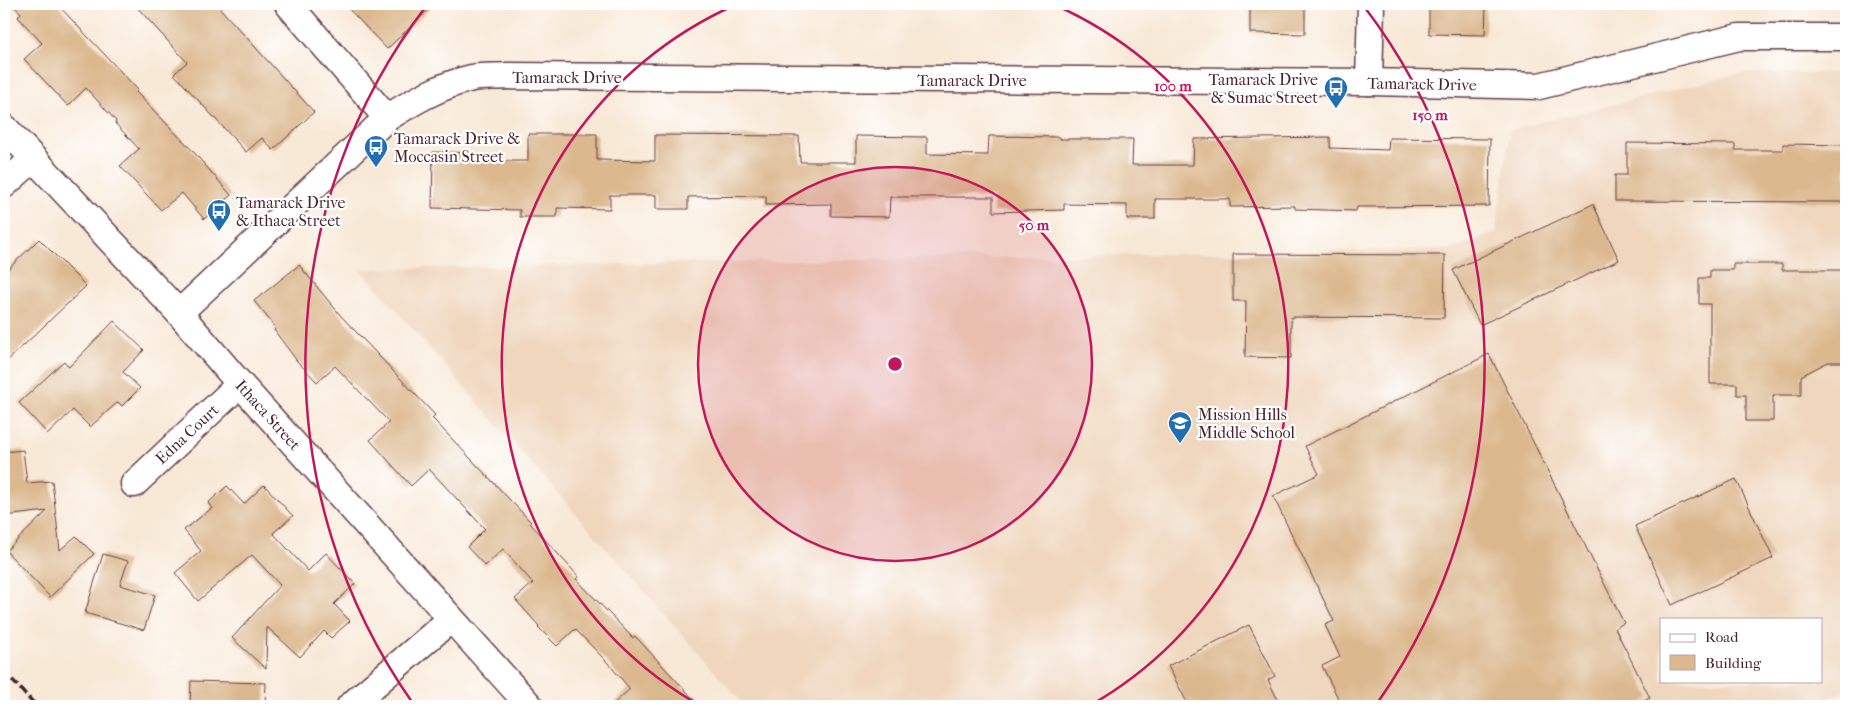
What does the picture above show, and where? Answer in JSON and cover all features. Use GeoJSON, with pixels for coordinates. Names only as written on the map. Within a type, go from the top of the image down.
{"type":"FeatureCollection","features":[{"type":"Feature","properties":{"kind":"street"},"geometry":{"type":"LineString","coordinates":[[288,4],[387,118]]}},
{"type":"Feature","properties":{"kind":"street"},"geometry":{"type":"LineString","coordinates":[[1369,82],[1370,4]]}},
{"type":"Feature","properties":{"kind":"street","name":"Tamarack Drive"},"geometry":{"type":"LineString","coordinates":[[180,313],[387,118],[442,87],[474,78],[508,76],[1369,82],[1539,86],[1739,37],[1846,37]]}},
{"type":"Feature","properties":{"kind":"street","name":"Ithaca Street"},"geometry":{"type":"LineString","coordinates":[[4,127],[180,313],[240,384],[530,706]]}},
{"type":"Feature","properties":{"kind":"street"},"geometry":{"type":"LineString","coordinates":[[4,185],[33,159]]}},
{"type":"Feature","properties":{"kind":"street","name":"Edna Court"},"geometry":{"type":"LineString","coordinates":[[134,484],[240,384]]}},
{"type":"Feature","properties":{"kind":"street"},"geometry":{"type":"LineString","coordinates":[[350,706],[451,620]]}},
{"type":"Feature","properties":{"kind":"shaded area","name":"Mission Hills Middle School"},"geometry":{"type":"Polygon","coordinates":[[[1742,73],[1846,73],[1846,690],[1812,706],[745,706],[360,269],[1451,249],[1496,232],[1510,130],[1742,73]]]}},
{"type":"Feature","properties":{"kind":"building"},"geometry":{"type":"Polygon","coordinates":[[[12,4],[57,4],[138,90],[136,92],[191,149],[231,195],[204,219],[182,193],[161,210],[120,166],[139,149],[115,123],[116,121],[86,88],[68,106],[24,59],[42,43],[18,17],[21,13],[12,4]]]}},
{"type":"Feature","properties":{"kind":"building"},"geometry":{"type":"Polygon","coordinates":[[[134,4],[216,4],[314,112],[273,150],[262,138],[246,152],[174,74],[187,62],[134,4]]]}},
{"type":"Feature","properties":{"kind":"building"},"geometry":{"type":"Polygon","coordinates":[[[344,4],[435,4],[387,49],[344,4]]]}},
{"type":"Feature","properties":{"kind":"building"},"geometry":{"type":"Polygon","coordinates":[[[1250,4],[1305,4],[1305,34],[1250,33],[1250,4]]]}},
{"type":"Feature","properties":{"kind":"building"},"geometry":{"type":"Polygon","coordinates":[[[1429,4],[1486,4],[1485,35],[1429,34],[1429,4]]]}},
{"type":"Feature","properties":{"kind":"building"},"geometry":{"type":"Polygon","coordinates":[[[528,134],[597,134],[597,160],[655,161],[655,135],[799,136],[800,162],[856,162],[856,136],[927,137],[927,154],[988,155],[989,136],[1060,137],[1060,139],[1133,139],[1132,165],[1193,165],[1194,139],[1330,137],[1330,148],[1388,150],[1389,138],[1490,139],[1489,206],[1357,207],[1356,211],[1295,209],[1295,206],[1230,207],[1230,199],[1155,199],[1155,219],[1127,219],[1127,205],[1064,204],[1064,210],[993,212],[993,197],[890,197],[889,217],[831,216],[831,204],[766,205],[766,196],[688,197],[688,209],[656,209],[656,195],[610,195],[610,209],[557,208],[557,217],[520,217],[520,210],[432,208],[433,152],[466,153],[466,161],[528,161],[528,134]]]}},
{"type":"Feature","properties":{"kind":"building"},"geometry":{"type":"Polygon","coordinates":[[[1627,143],[1735,144],[1735,150],[1783,150],[1783,144],[1846,145],[1846,202],[1615,201],[1615,175],[1627,175],[1627,143]]]}},
{"type":"Feature","properties":{"kind":"building"},"geometry":{"type":"Polygon","coordinates":[[[1593,204],[1619,260],[1480,325],[1453,270],[1593,204]]]}},
{"type":"Feature","properties":{"kind":"building"},"geometry":{"type":"Polygon","coordinates":[[[39,239],[86,286],[4,364],[4,273],[39,239]]]}},
{"type":"Feature","properties":{"kind":"building"},"geometry":{"type":"Polygon","coordinates":[[[1233,254],[1445,255],[1444,318],[1291,317],[1291,358],[1245,357],[1246,301],[1233,301],[1233,254]]]}},
{"type":"Feature","properties":{"kind":"building"},"geometry":{"type":"Polygon","coordinates":[[[1733,264],[1782,264],[1782,270],[1846,270],[1846,362],[1828,362],[1801,376],[1801,395],[1773,395],[1773,421],[1746,421],[1746,395],[1737,395],[1737,384],[1710,384],[1710,304],[1699,304],[1699,278],[1710,278],[1710,270],[1733,270],[1733,264]]]}},
{"type":"Feature","properties":{"kind":"building"},"geometry":{"type":"Polygon","coordinates":[[[299,265],[341,316],[435,415],[432,418],[531,522],[579,577],[576,579],[633,638],[635,636],[700,706],[611,706],[630,689],[607,662],[575,629],[557,646],[538,627],[515,599],[533,583],[503,549],[485,566],[467,547],[485,529],[429,469],[411,486],[370,440],[389,422],[335,366],[317,382],[297,361],[274,330],[276,328],[254,301],[299,265]]]}},
{"type":"Feature","properties":{"kind":"building"},"geometry":{"type":"Polygon","coordinates":[[[114,321],[144,350],[123,372],[140,388],[122,406],[118,402],[90,427],[73,410],[48,434],[19,403],[64,361],[69,367],[114,321]]]}},
{"type":"Feature","properties":{"kind":"building"},"geometry":{"type":"Polygon","coordinates":[[[1489,354],[1624,623],[1615,628],[1650,698],[1634,706],[1342,706],[1322,666],[1340,657],[1325,625],[1334,621],[1273,496],[1319,474],[1305,446],[1489,354]]]}},
{"type":"Feature","properties":{"kind":"building"},"geometry":{"type":"Polygon","coordinates":[[[23,450],[27,483],[52,481],[60,550],[76,536],[94,554],[50,597],[6,551],[47,511],[4,516],[4,452],[23,450]]]}},
{"type":"Feature","properties":{"kind":"building"},"geometry":{"type":"Polygon","coordinates":[[[1736,479],[1773,558],[1672,605],[1635,526],[1736,479]]]}},
{"type":"Feature","properties":{"kind":"building"},"geometry":{"type":"Polygon","coordinates":[[[264,485],[293,516],[273,533],[308,571],[326,553],[355,584],[334,604],[350,621],[331,638],[324,631],[300,657],[267,627],[266,669],[232,638],[280,585],[252,555],[198,601],[175,573],[201,551],[184,530],[212,508],[208,503],[227,486],[244,504],[264,485]]]}},
{"type":"Feature","properties":{"kind":"building"},"geometry":{"type":"Polygon","coordinates":[[[103,554],[128,561],[120,585],[155,595],[144,630],[85,613],[103,554]]]}},
{"type":"Feature","properties":{"kind":"building"},"geometry":{"type":"Polygon","coordinates":[[[1249,625],[1275,676],[1268,680],[1281,706],[1189,706],[1168,666],[1249,625]]]}},
{"type":"Feature","properties":{"kind":"building"},"geometry":{"type":"Polygon","coordinates":[[[191,681],[266,683],[265,706],[190,706],[191,681]]]}},
{"type":"Feature","properties":{"kind":"railway"},"geometry":{"type":"LineString","coordinates":[[4,671],[36,706]]}},
{"type":"Feature","properties":{"kind":"place","name":"Tamarack Drive & Sumac Street"},"geometry":{"type":"Point","coordinates":[1336,109]}},
{"type":"Feature","properties":{"kind":"place","name":"Tamarack Drive & Moccasin Street"},"geometry":{"type":"Point","coordinates":[376,168]}},
{"type":"Feature","properties":{"kind":"place","name":"Tamarack Drive & Ithaca Street"},"geometry":{"type":"Point","coordinates":[219,232]}},
{"type":"Feature","properties":{"kind":"place","name":"Mission Hills Middle School"},"geometry":{"type":"Point","coordinates":[1180,444]}}]}
